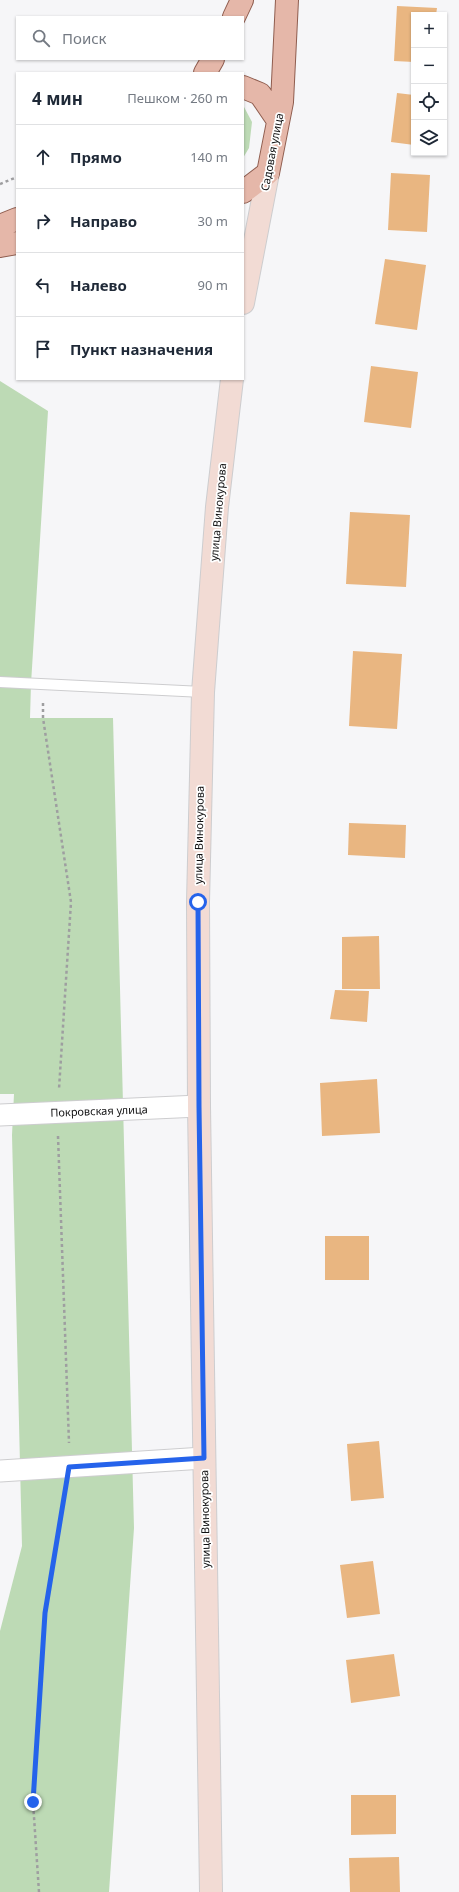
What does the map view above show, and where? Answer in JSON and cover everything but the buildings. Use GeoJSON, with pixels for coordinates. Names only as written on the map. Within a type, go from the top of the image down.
{"type":"FeatureCollection","features":[{"type":"Feature","properties":{"kind":"main road"},"geometry":{"type":"LineString","coordinates":[[234,16],[242,0]]}},
{"type":"Feature","properties":{"kind":"main road","name":"Садовая улица"},"geometry":{"type":"LineString","coordinates":[[244,298],[282,102],[287,0]]}},
{"type":"Feature","properties":{"kind":"main road"},"geometry":{"type":"LineString","coordinates":[[206,72],[212,60]]}},
{"type":"Feature","properties":{"kind":"main road"},"geometry":{"type":"LineString","coordinates":[[244,87],[260,94],[278,119]]}},
{"type":"Feature","properties":{"kind":"main road"},"geometry":{"type":"LineString","coordinates":[[244,191],[268,174]]}},
{"type":"Feature","properties":{"kind":"main road"},"geometry":{"type":"LineString","coordinates":[[0,226],[16,219]]}},
{"type":"Feature","properties":{"kind":"main road"},"geometry":{"type":"LineString","coordinates":[[0,246],[16,243]]}},
{"type":"Feature","properties":{"kind":"main road","name":"улица Винокурова"},"geometry":{"type":"LineString","coordinates":[[211,1892],[199,1106],[198,902],[203,692],[217,507],[232,380]]}},
{"type":"Feature","properties":{"kind":"street","name":"Покровская улица"},"geometry":{"type":"LineString","coordinates":[[0,1115],[199,1106]]}},
{"type":"Feature","properties":{"kind":"street"},"geometry":{"type":"LineString","coordinates":[[0,1471],[204,1458]]}},
{"type":"Feature","properties":{"kind":"lane"},"geometry":{"type":"LineString","coordinates":[[0,682],[203,692]]}},
{"type":"Feature","properties":{"kind":"path"},"geometry":{"type":"LineString","coordinates":[[0,184],[16,177]]}},
{"type":"Feature","properties":{"kind":"path"},"geometry":{"type":"LineString","coordinates":[[39,1892],[33,1802],[45,1613],[69,1467],[57,1112],[72,902],[43,718],[42,684]]}},
{"type":"Feature","properties":{"kind":"green space"},"geometry":{"type":"Polygon","coordinates":[[[244,107],[252,122],[249,148],[244,156],[244,107]]]}},
{"type":"Feature","properties":{"kind":"green space"},"geometry":{"type":"Polygon","coordinates":[[[0,381],[48,411],[30,718],[113,718],[134,1528],[109,1892],[0,1892],[0,1631],[22,1546],[12,1135],[14,1094],[0,1094],[0,381]]]}},
{"type":"Feature","properties":{"kind":"route"},"geometry":{"type":"LineString","coordinates":[[33,1802],[45,1613],[69,1467],[204,1458],[199,1106],[198,902]]}}]}
